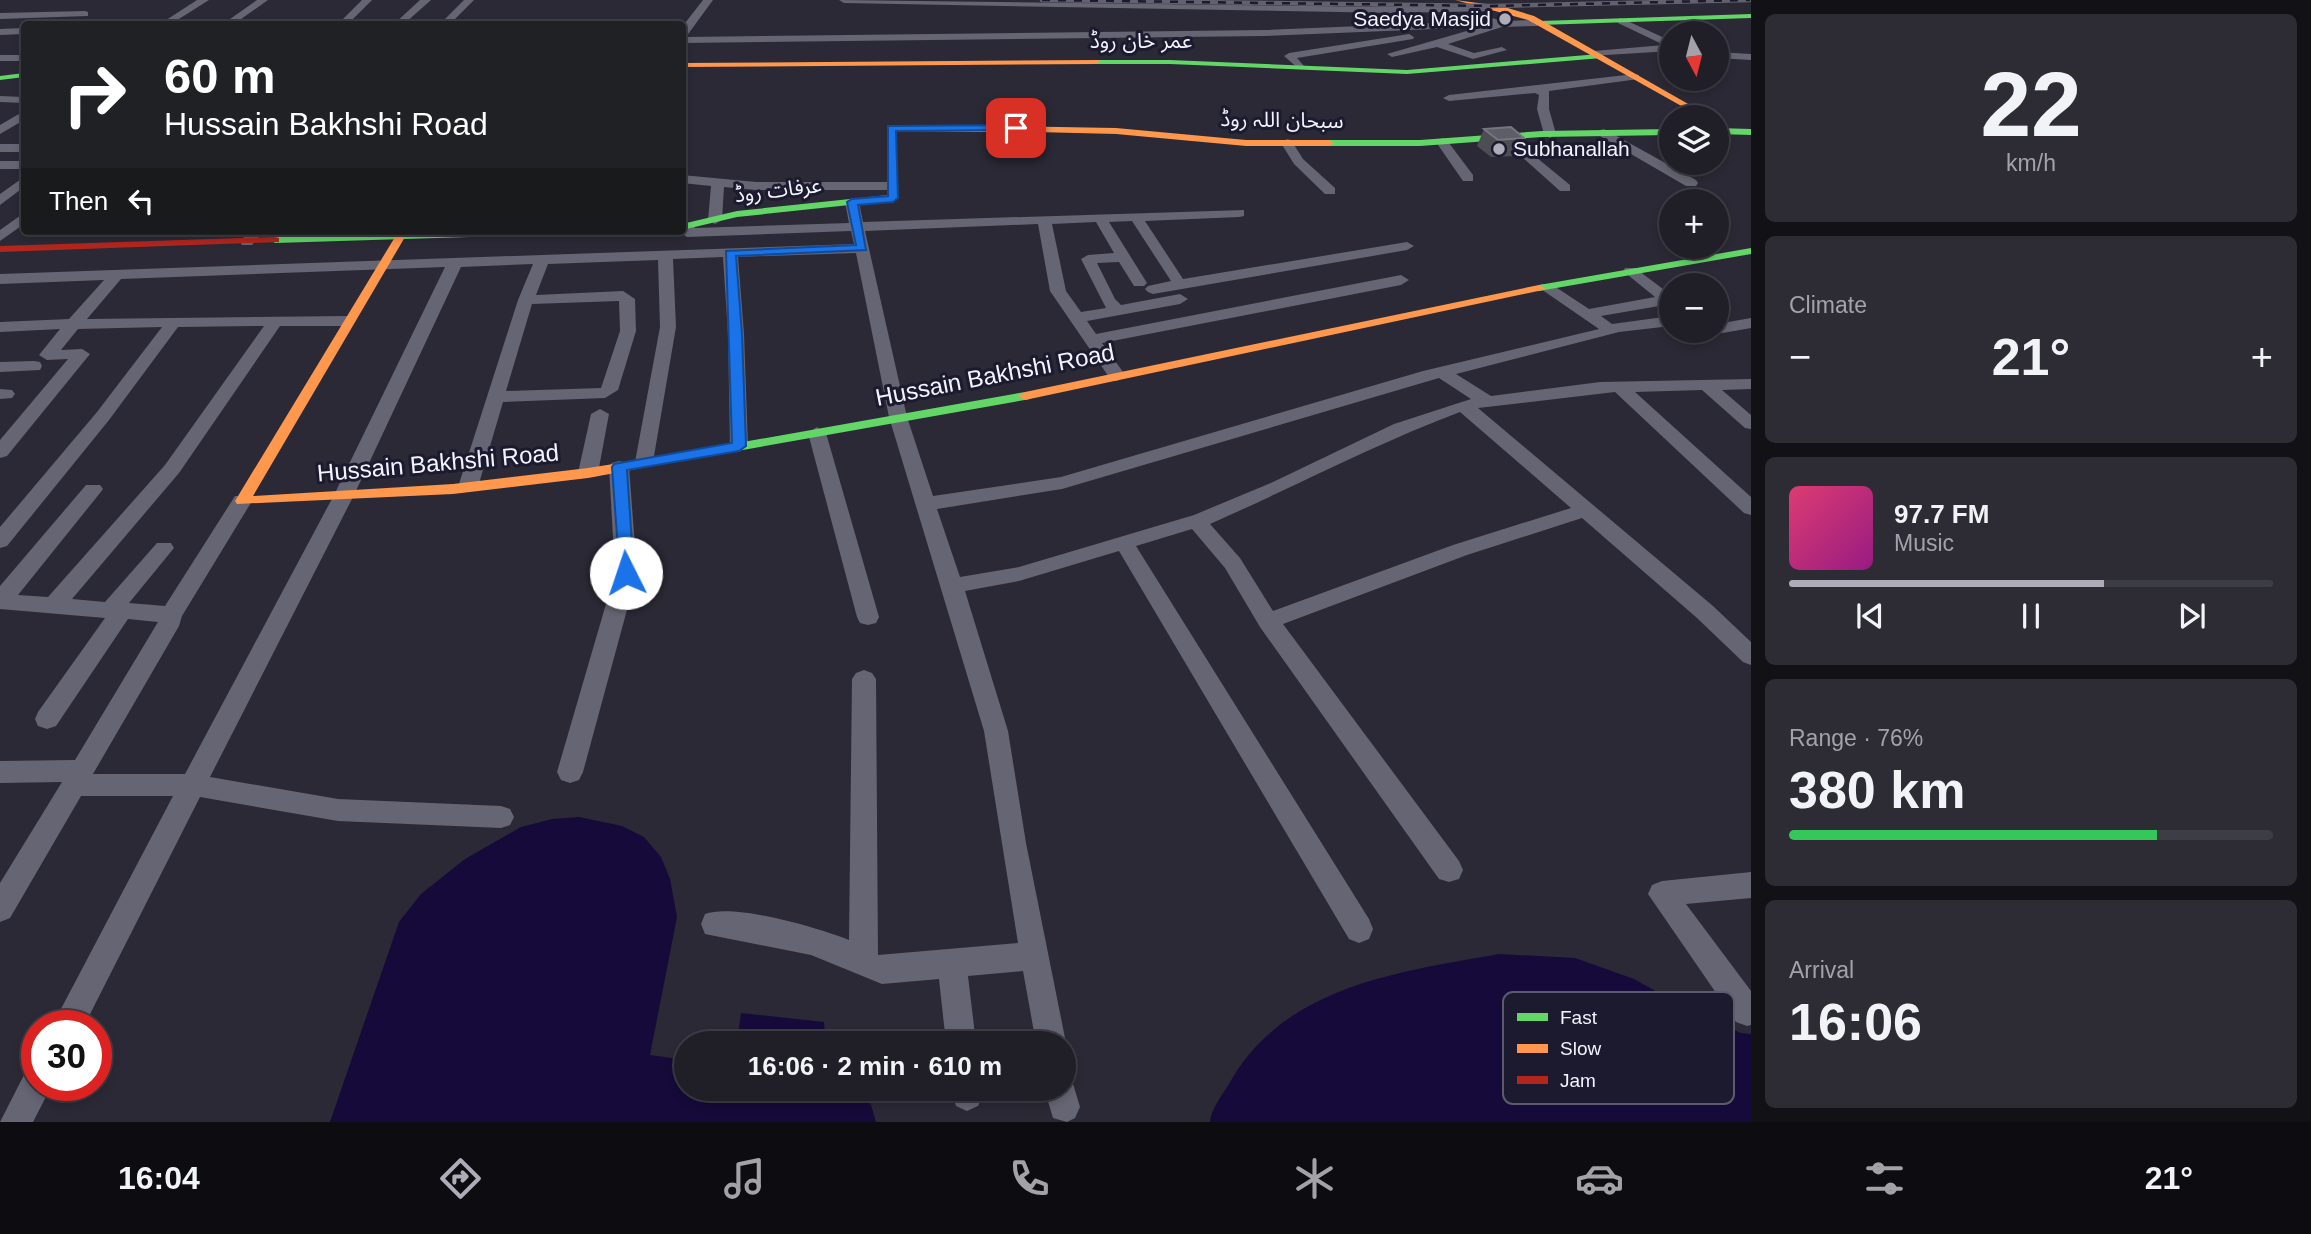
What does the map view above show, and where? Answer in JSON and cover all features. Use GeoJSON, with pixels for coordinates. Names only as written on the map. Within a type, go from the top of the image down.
{"type":"FeatureCollection","features":[{"type":"Feature","properties":{"kind":"street"},"geometry":{"type":"LineString","coordinates":[[22,21],[55,0]]}},
{"type":"Feature","properties":{"kind":"street"},"geometry":{"type":"LineString","coordinates":[[171,21],[204,0]]}},
{"type":"Feature","properties":{"kind":"street"},"geometry":{"type":"LineString","coordinates":[[232,21],[263,0]]}},
{"type":"Feature","properties":{"kind":"street"},"geometry":{"type":"LineString","coordinates":[[346,21],[367,0]]}},
{"type":"Feature","properties":{"kind":"street"},"geometry":{"type":"LineString","coordinates":[[402,21],[426,0]]}},
{"type":"Feature","properties":{"kind":"street"},"geometry":{"type":"LineString","coordinates":[[436,21],[455,0]]}},
{"type":"Feature","properties":{"kind":"street"},"geometry":{"type":"LineString","coordinates":[[448,21],[469,0]]}},
{"type":"Feature","properties":{"kind":"street"},"geometry":{"type":"LineString","coordinates":[[463,21],[483,0]]}},
{"type":"Feature","properties":{"kind":"street"},"geometry":{"type":"LineString","coordinates":[[686,32],[708,0]]}},
{"type":"Feature","properties":{"kind":"street"},"geometry":{"type":"LineString","coordinates":[[844,0],[1393,9],[1531,18],[1685,105]]}},
{"type":"Feature","properties":{"kind":"street"},"geometry":{"type":"LineString","coordinates":[[1459,0],[1501,16]]}},
{"type":"Feature","properties":{"kind":"street"},"geometry":{"type":"LineString","coordinates":[[0,16],[90,10],[77,21]]}},
{"type":"Feature","properties":{"kind":"street"},"geometry":{"type":"LineString","coordinates":[[686,38],[1264,33],[1459,25],[1501,16]]}},
{"type":"Feature","properties":{"kind":"street"},"geometry":{"type":"LineString","coordinates":[[1382,55],[1438,44],[1501,16]]}},
{"type":"Feature","properties":{"kind":"street"},"geometry":{"type":"LineString","coordinates":[[1536,23],[1751,16]]}},
{"type":"Feature","properties":{"kind":"street"},"geometry":{"type":"LineString","coordinates":[[1621,21],[1659,41]]}},
{"type":"Feature","properties":{"kind":"street"},"geometry":{"type":"LineString","coordinates":[[4,32],[21,22]]}},
{"type":"Feature","properties":{"kind":"street"},"geometry":{"type":"LineString","coordinates":[[1299,66],[1289,55],[1447,31],[1459,25]]}},
{"type":"Feature","properties":{"kind":"street"},"geometry":{"type":"LineString","coordinates":[[1438,44],[1473,56],[1502,50]]}},
{"type":"Feature","properties":{"kind":"street"},"geometry":{"type":"LineString","coordinates":[[1597,55],[1659,48]]}},
{"type":"Feature","properties":{"kind":"street","name":"عمر خان روڈ"},"geometry":{"type":"LineString","coordinates":[[686,65],[1170,62],[1407,72],[1597,55]]}},
{"type":"Feature","properties":{"kind":"street"},"geometry":{"type":"LineString","coordinates":[[1729,56],[1751,57]]}},
{"type":"Feature","properties":{"kind":"street"},"geometry":{"type":"LineString","coordinates":[[1,60],[21,58]]}},
{"type":"Feature","properties":{"kind":"street"},"geometry":{"type":"LineString","coordinates":[[0,78],[21,75]]}},
{"type":"Feature","properties":{"kind":"street"},"geometry":{"type":"LineString","coordinates":[[1449,98],[1635,77]]}},
{"type":"Feature","properties":{"kind":"street"},"geometry":{"type":"LineString","coordinates":[[1537,89],[1545,94],[1543,109],[1550,134]]}},
{"type":"Feature","properties":{"kind":"street"},"geometry":{"type":"LineString","coordinates":[[0,99],[21,100]]}},
{"type":"Feature","properties":{"kind":"street"},"geometry":{"type":"LineString","coordinates":[[0,116],[21,115]]}},
{"type":"Feature","properties":{"kind":"street"},"geometry":{"type":"LineString","coordinates":[[0,130],[21,116]]}},
{"type":"Feature","properties":{"kind":"street","name":"سبحان اللہ روڈ"},"geometry":{"type":"LineString","coordinates":[[892,186],[891,128],[1116,131],[1246,144],[1442,142],[1550,134],[1659,132]]}},
{"type":"Feature","properties":{"kind":"street"},"geometry":{"type":"LineString","coordinates":[[1729,132],[1751,132]]}},
{"type":"Feature","properties":{"kind":"street"},"geometry":{"type":"LineString","coordinates":[[1604,133],[1692,184]]}},
{"type":"Feature","properties":{"kind":"street"},"geometry":{"type":"LineString","coordinates":[[1508,138],[1565,188]]}},
{"type":"Feature","properties":{"kind":"street"},"geometry":{"type":"LineString","coordinates":[[1442,142],[1468,178]]}},
{"type":"Feature","properties":{"kind":"street"},"geometry":{"type":"LineString","coordinates":[[1287,143],[1303,166],[1330,191]]}},
{"type":"Feature","properties":{"kind":"street"},"geometry":{"type":"LineString","coordinates":[[0,148],[21,148]]}},
{"type":"Feature","properties":{"kind":"street"},"geometry":{"type":"LineString","coordinates":[[0,165],[20,165]]}},
{"type":"Feature","properties":{"kind":"street"},"geometry":{"type":"LineString","coordinates":[[0,177],[20,165]]}},
{"type":"Feature","properties":{"kind":"street"},"geometry":{"type":"LineString","coordinates":[[686,179],[756,186],[892,186]]}},
{"type":"Feature","properties":{"kind":"street"},"geometry":{"type":"LineString","coordinates":[[715,220],[713,208],[718,183]]}},
{"type":"Feature","properties":{"kind":"street"},"geometry":{"type":"LineString","coordinates":[[0,201],[21,184]]}},
{"type":"Feature","properties":{"kind":"street","name":"عرفات روڈ"},"geometry":{"type":"LineString","coordinates":[[686,227],[737,214],[893,198],[892,186]]}},
{"type":"Feature","properties":{"kind":"street"},"geometry":{"type":"LineString","coordinates":[[852,202],[898,416],[953,586],[996,732],[1049,1031]]}},
{"type":"Feature","properties":{"kind":"street"},"geometry":{"type":"LineString","coordinates":[[686,230],[687,233],[1239,213]]}},
{"type":"Feature","properties":{"kind":"street"},"geometry":{"type":"LineString","coordinates":[[1136,217],[1176,278]]}},
{"type":"Feature","properties":{"kind":"street"},"geometry":{"type":"LineString","coordinates":[[1100,218],[1123,257],[1146,286],[1224,277],[1407,246]]}},
{"type":"Feature","properties":{"kind":"street"},"geometry":{"type":"LineString","coordinates":[[0,237],[21,220]]}},
{"type":"Feature","properties":{"kind":"street"},"geometry":{"type":"LineString","coordinates":[[1044,220],[1058,290],[1116,376]]}},
{"type":"Feature","properties":{"kind":"street"},"geometry":{"type":"LineString","coordinates":[[0,249],[327,235]]}},
{"type":"Feature","properties":{"kind":"street"},"geometry":{"type":"LineString","coordinates":[[0,909],[168,625],[171,615],[401,235]]}},
{"type":"Feature","properties":{"kind":"street"},"geometry":{"type":"LineString","coordinates":[[0,279],[863,248]]}},
{"type":"Feature","properties":{"kind":"street"},"geometry":{"type":"LineString","coordinates":[[730,253],[736,334],[739,446]]}},
{"type":"Feature","properties":{"kind":"street","name":"Hussain Bakhshi Road"},"geometry":{"type":"LineString","coordinates":[[242,501],[468,487],[588,473],[898,416],[1002,401],[1546,287],[1748,253]]}},
{"type":"Feature","properties":{"kind":"street"},"geometry":{"type":"LineString","coordinates":[[644,462],[668,327],[665,255]]}},
{"type":"Feature","properties":{"kind":"street"},"geometry":{"type":"LineString","coordinates":[[1117,310],[1108,301],[1088,259],[1123,257]]}},
{"type":"Feature","properties":{"kind":"street"},"geometry":{"type":"LineString","coordinates":[[468,487],[526,300],[543,258]]}},
{"type":"Feature","properties":{"kind":"street"},"geometry":{"type":"LineString","coordinates":[[74,1010],[344,495],[456,261]]}},
{"type":"Feature","properties":{"kind":"street"},"geometry":{"type":"LineString","coordinates":[[1630,271],[1659,293]]}},
{"type":"Feature","properties":{"kind":"street"},"geometry":{"type":"LineString","coordinates":[[0,453],[82,354],[47,355],[117,274]]}},
{"type":"Feature","properties":{"kind":"street"},"geometry":{"type":"LineString","coordinates":[[1075,318],[1237,288],[1224,277]]}},
{"type":"Feature","properties":{"kind":"street"},"geometry":{"type":"LineString","coordinates":[[1091,340],[1401,280]]}},
{"type":"Feature","properties":{"kind":"street"},"geometry":{"type":"LineString","coordinates":[[926,505],[1062,484],[1441,372],[1612,331],[1546,287]]}},
{"type":"Feature","properties":{"kind":"street"},"geometry":{"type":"LineString","coordinates":[[498,397],[605,393],[609,390],[628,331],[626,298],[526,300]]}},
{"type":"Feature","properties":{"kind":"street"},"geometry":{"type":"LineString","coordinates":[[1586,314],[1659,303]]}},
{"type":"Feature","properties":{"kind":"street"},"geometry":{"type":"LineString","coordinates":[[54,605],[172,469],[275,321]]}},
{"type":"Feature","properties":{"kind":"street"},"geometry":{"type":"LineString","coordinates":[[0,327],[348,321]]}},
{"type":"Feature","properties":{"kind":"street"},"geometry":{"type":"LineString","coordinates":[[0,541],[103,416],[174,322]]}},
{"type":"Feature","properties":{"kind":"street"},"geometry":{"type":"LineString","coordinates":[[1608,329],[1659,323]]}},
{"type":"Feature","properties":{"kind":"street"},"geometry":{"type":"LineString","coordinates":[[1729,327],[1751,323]]}},
{"type":"Feature","properties":{"kind":"street"},"geometry":{"type":"LineString","coordinates":[[0,367],[34,366]]}},
{"type":"Feature","properties":{"kind":"street"},"geometry":{"type":"LineString","coordinates":[[1441,372],[1487,401]]}},
{"type":"Feature","properties":{"kind":"street"},"geometry":{"type":"LineString","coordinates":[[1706,384],[1751,424]]}},
{"type":"Feature","properties":{"kind":"street"},"geometry":{"type":"LineString","coordinates":[[953,586],[1019,574],[1196,521],[1280,486],[1400,428],[1463,405],[1619,386],[1751,384]]}},
{"type":"Feature","properties":{"kind":"street"},"geometry":{"type":"LineString","coordinates":[[1619,386],[1751,508]]}},
{"type":"Feature","properties":{"kind":"street"},"geometry":{"type":"LineString","coordinates":[[1463,405],[1705,612],[1751,656]]}},
{"type":"Feature","properties":{"kind":"street"},"geometry":{"type":"LineString","coordinates":[[588,473],[600,414]]}},
{"type":"Feature","properties":{"kind":"street"},"geometry":{"type":"LineString","coordinates":[[817,433],[867,617]]}},
{"type":"Feature","properties":{"kind":"street"},"geometry":{"type":"LineString","coordinates":[[570,772],[624,587],[626,573],[619,467]]}},
{"type":"Feature","properties":{"kind":"street"},"geometry":{"type":"LineString","coordinates":[[93,489],[0,601],[3,606],[54,605],[171,615]]}},
{"type":"Feature","properties":{"kind":"street"},"geometry":{"type":"LineString","coordinates":[[1268,621],[1460,550],[1585,510]]}},
{"type":"Feature","properties":{"kind":"street"},"geometry":{"type":"LineString","coordinates":[[1196,521],[1233,563],[1268,621],[1449,870]]}},
{"type":"Feature","properties":{"kind":"street"},"geometry":{"type":"LineString","coordinates":[[1124,543],[1359,929]]}},
{"type":"Feature","properties":{"kind":"street"},"geometry":{"type":"LineString","coordinates":[[47,719],[118,609],[164,548]]}},
{"type":"Feature","properties":{"kind":"street"},"geometry":{"type":"LineString","coordinates":[[863,964],[864,679]]}},
{"type":"Feature","properties":{"kind":"street"},"geometry":{"type":"LineString","coordinates":[[0,772],[192,785],[338,810],[501,817]]}},
{"type":"Feature","properties":{"kind":"street"},"geometry":{"type":"LineString","coordinates":[[1733,992],[1662,894],[1751,885]]}},
{"type":"Feature","properties":{"kind":"street"},"geometry":{"type":"LineString","coordinates":[[715,924],[764,928],[846,953],[863,964],[882,970],[1034,956]]}},
{"type":"Feature","properties":{"kind":"street"},"geometry":{"type":"LineString","coordinates":[[952,964],[960,1031]]}},
{"type":"Feature","properties":{"kind":"street"},"geometry":{"type":"LineString","coordinates":[[1734,993],[1747,1011]]}},
{"type":"Feature","properties":{"kind":"street"},"geometry":{"type":"LineString","coordinates":[[16,1122],[27,1101]]}},
{"type":"Feature","properties":{"kind":"shaded area"},"geometry":{"type":"Polygon","coordinates":[[[579,817],[622,826],[644,837],[661,857],[670,879],[677,917],[650,1055],[674,1058],[674,1101],[868,1101],[876,1122],[330,1122],[399,922],[421,894],[465,859],[521,827],[552,819],[579,817]]]}},
{"type":"Feature","properties":{"kind":"shaded area"},"geometry":{"type":"Polygon","coordinates":[[[1499,954],[1575,958],[1634,979],[1657,992],[1503,992],[1503,1104],[1734,1104],[1734,1030],[1751,1034],[1751,1122],[1210,1122],[1217,1102],[1252,1051],[1280,1025],[1312,1005],[1346,989],[1422,968],[1499,954]]]}},
{"type":"Feature","properties":{"kind":"shaded area"},"geometry":{"type":"Polygon","coordinates":[[[741,1013],[824,1022],[825,1031],[739,1031],[741,1013]]]}},
{"type":"Feature","properties":{"kind":"building"},"geometry":{"type":"Polygon","coordinates":[[[1511,127],[1524,138],[1498,140],[1484,129],[1511,127]]]}},
{"type":"Feature","properties":{"kind":"railway"},"geometry":{"type":"LineString","coordinates":[[1042,0],[1492,6],[1750,0]]}},
{"type":"Feature","properties":{"kind":"traffic: fast"},"geometry":{"type":"LineString","coordinates":[[1540,23],[1751,16]]}},
{"type":"Feature","properties":{"kind":"traffic: fast"},"geometry":{"type":"LineString","coordinates":[[1097,62],[1170,62],[1407,72],[1599,56]]}},
{"type":"Feature","properties":{"kind":"traffic: fast"},"geometry":{"type":"LineString","coordinates":[[0,78],[21,75]]}},
{"type":"Feature","properties":{"kind":"traffic: fast"},"geometry":{"type":"LineString","coordinates":[[686,226],[737,214],[893,198],[891,128],[1001,129]]}},
{"type":"Feature","properties":{"kind":"traffic: fast"},"geometry":{"type":"LineString","coordinates":[[1729,131],[1751,132]]}},
{"type":"Feature","properties":{"kind":"traffic: fast"},"geometry":{"type":"LineString","coordinates":[[1329,143],[1420,143],[1542,134],[1659,132]]}},
{"type":"Feature","properties":{"kind":"traffic: fast"},"geometry":{"type":"LineString","coordinates":[[275,240],[438,235]]}},
{"type":"Feature","properties":{"kind":"traffic: fast"},"geometry":{"type":"LineString","coordinates":[[1539,288],[1751,251]]}},
{"type":"Feature","properties":{"kind":"traffic: fast"},"geometry":{"type":"LineString","coordinates":[[664,460],[1025,396]]}},
{"type":"Feature","properties":{"kind":"traffic: slow"},"geometry":{"type":"LineString","coordinates":[[1459,0],[1501,8],[1531,18],[1686,105]]}},
{"type":"Feature","properties":{"kind":"traffic: slow"},"geometry":{"type":"LineString","coordinates":[[686,65],[1097,62]]}},
{"type":"Feature","properties":{"kind":"traffic: slow"},"geometry":{"type":"LineString","coordinates":[[1001,129],[1116,131],[1246,143],[1329,143]]}},
{"type":"Feature","properties":{"kind":"traffic: slow"},"geometry":{"type":"LineString","coordinates":[[242,501],[400,237]]}},
{"type":"Feature","properties":{"kind":"traffic: slow"},"geometry":{"type":"LineString","coordinates":[[1025,396],[1539,288]]}},
{"type":"Feature","properties":{"kind":"traffic: slow"},"geometry":{"type":"LineString","coordinates":[[242,501],[453,489],[588,473],[664,460]]}},
{"type":"Feature","properties":{"kind":"traffic: jam"},"geometry":{"type":"LineString","coordinates":[[0,249],[275,240]]}},
{"type":"Feature","properties":{"kind":"place","name":"Saedya Masjid"},"geometry":{"type":"Point","coordinates":[1505,19]}},
{"type":"Feature","properties":{"kind":"place","name":"Subhanallah"},"geometry":{"type":"Point","coordinates":[1499,149]}},
{"type":"Feature","properties":{"kind":"route"},"geometry":{"type":"LineString","coordinates":[[626,573],[619,467],[739,446],[736,334],[730,253],[863,248],[852,202],[893,198],[891,128],[1016,128]]}}]}
